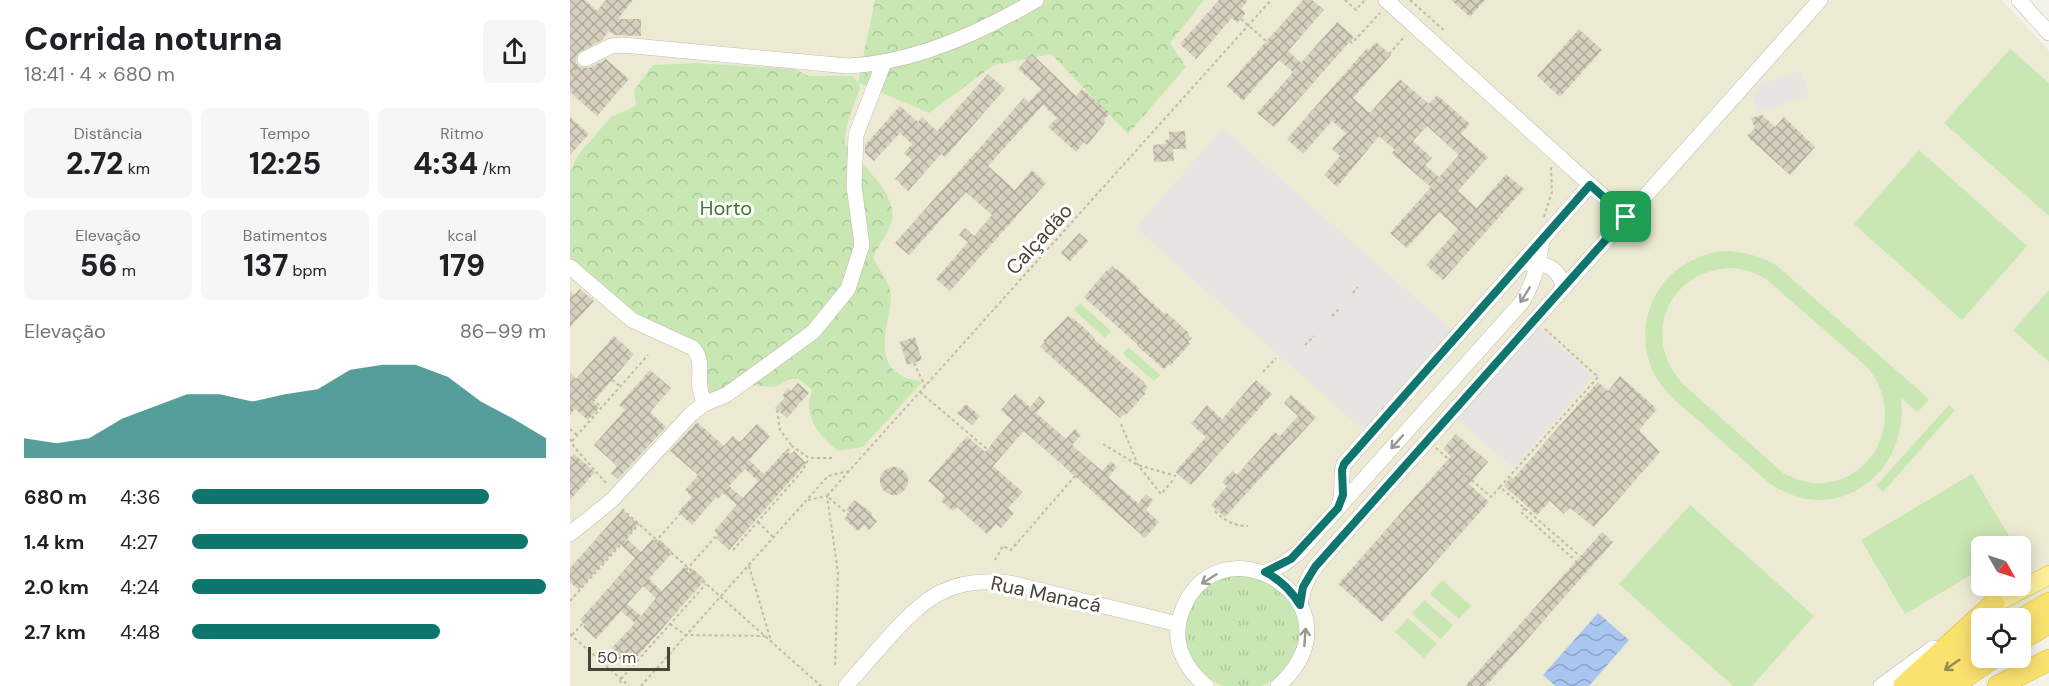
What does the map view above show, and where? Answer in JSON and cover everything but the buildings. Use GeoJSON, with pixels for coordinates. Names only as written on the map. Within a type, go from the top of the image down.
{"type":"FeatureCollection","features":[{"type":"Feature","properties":{"kind":"highway"},"geometry":{"type":"LineString","coordinates":[[2031,614],[2049,603]]}},
{"type":"Feature","properties":{"kind":"highway"},"geometry":{"type":"LineString","coordinates":[[1904,686],[1994,604]]}},
{"type":"Feature","properties":{"kind":"highway"},"geometry":{"type":"LineString","coordinates":[[2031,634],[2049,623]]}},
{"type":"Feature","properties":{"kind":"highway"},"geometry":{"type":"LineString","coordinates":[[1923,686],[1971,652]]}},
{"type":"Feature","properties":{"kind":"highway"},"geometry":{"type":"LineString","coordinates":[[1998,686],[2049,660]]}},
{"type":"Feature","properties":{"kind":"highway"},"geometry":{"type":"LineString","coordinates":[[1952,686],[1978,668]]}},
{"type":"Feature","properties":{"kind":"main road"},"geometry":{"type":"LineString","coordinates":[[1994,604],[2049,575]]}},
{"type":"Feature","properties":{"kind":"street"},"geometry":{"type":"LineString","coordinates":[[585,58],[611,46],[622,45],[848,66],[873,65],[949,43],[1036,0]]}},
{"type":"Feature","properties":{"kind":"street"},"geometry":{"type":"LineString","coordinates":[[1300,605],[1303,587],[1315,567],[1820,0]]}},
{"type":"Feature","properties":{"kind":"street"},"geometry":{"type":"LineString","coordinates":[[2019,0],[2049,33]]}},
{"type":"Feature","properties":{"kind":"street"},"geometry":{"type":"LineString","coordinates":[[1382,6],[1626,217]]}},
{"type":"Feature","properties":{"kind":"street"},"geometry":{"type":"LineString","coordinates":[[570,534],[615,497],[691,414],[704,404],[726,395],[813,332],[848,289],[862,245],[854,186],[856,135],[884,62]]}},
{"type":"Feature","properties":{"kind":"street"},"geometry":{"type":"LineString","coordinates":[[1338,508],[1343,495],[1342,470],[1344,464],[1590,185]]}},
{"type":"Feature","properties":{"kind":"street"},"geometry":{"type":"LineString","coordinates":[[1265,572],[1291,559],[1522,302],[1532,285],[1542,240]]}},
{"type":"Feature","properties":{"kind":"street"},"geometry":{"type":"LineString","coordinates":[[1519,265],[1546,264],[1557,272],[1564,287]]}},
{"type":"Feature","properties":{"kind":"street"},"geometry":{"type":"LineString","coordinates":[[570,267],[632,320],[693,348],[699,355],[700,388],[704,404]]}},
{"type":"Feature","properties":{"kind":"street"},"geometry":{"type":"LineString","coordinates":[[1206,686],[1193,675],[1184,660],[1178,642],[1178,624],[1185,604],[1197,587],[1214,575],[1235,569],[1265,572],[1275,577],[1290,590],[1300,605],[1306,622],[1306,640],[1301,658],[1283,684]]}},
{"type":"Feature","properties":{"kind":"street","name":"Rua Manacá"},"geometry":{"type":"LineString","coordinates":[[846,686],[915,610],[940,592],[964,583],[991,580],[1010,583],[1178,624]]}},
{"type":"Feature","properties":{"kind":"street"},"geometry":{"type":"LineString","coordinates":[[1881,686],[1994,604]]}},
{"type":"Feature","properties":{"kind":"street"},"geometry":{"type":"LineString","coordinates":[[2022,686],[2049,668]]}},
{"type":"Feature","properties":{"kind":"path","name":"Calçadão"},"geometry":{"type":"LineString","coordinates":[[806,501],[828,476],[849,471],[1271,0]]}},
{"type":"Feature","properties":{"kind":"path"},"geometry":{"type":"LineString","coordinates":[[1345,0],[1356,10],[1365,0]]}},
{"type":"Feature","properties":{"kind":"path"},"geometry":{"type":"LineString","coordinates":[[1410,0],[1446,32]]}},
{"type":"Feature","properties":{"kind":"path"},"geometry":{"type":"LineString","coordinates":[[1350,41],[1352,43],[1382,6]]}},
{"type":"Feature","properties":{"kind":"path"},"geometry":{"type":"LineString","coordinates":[[1241,19],[1266,41]]}},
{"type":"Feature","properties":{"kind":"path"},"geometry":{"type":"LineString","coordinates":[[1389,54],[1406,36]]}},
{"type":"Feature","properties":{"kind":"path"},"geometry":{"type":"LineString","coordinates":[[1542,220],[1552,192],[1551,165]]}},
{"type":"Feature","properties":{"kind":"path"},"geometry":{"type":"LineString","coordinates":[[1353,293],[1358,287]]}},
{"type":"Feature","properties":{"kind":"path"},"geometry":{"type":"LineString","coordinates":[[1332,316],[1338,309]]}},
{"type":"Feature","properties":{"kind":"path"},"geometry":{"type":"LineString","coordinates":[[1432,444],[1491,497],[1598,377],[1541,325]]}},
{"type":"Feature","properties":{"kind":"path"},"geometry":{"type":"LineString","coordinates":[[1305,345],[1314,336]]}},
{"type":"Feature","properties":{"kind":"path"},"geometry":{"type":"LineString","coordinates":[[648,355],[571,440],[574,447],[615,497],[656,541],[821,686]]}},
{"type":"Feature","properties":{"kind":"path"},"geometry":{"type":"LineString","coordinates":[[1263,372],[1276,358]]}},
{"type":"Feature","properties":{"kind":"path"},"geometry":{"type":"LineString","coordinates":[[914,363],[925,386]]}},
{"type":"Feature","properties":{"kind":"path"},"geometry":{"type":"LineString","coordinates":[[612,380],[620,387]]}},
{"type":"Feature","properties":{"kind":"path"},"geometry":{"type":"LineString","coordinates":[[920,392],[987,449]]}},
{"type":"Feature","properties":{"kind":"path"},"geometry":{"type":"LineString","coordinates":[[588,395],[601,407]]}},
{"type":"Feature","properties":{"kind":"path"},"geometry":{"type":"LineString","coordinates":[[777,410],[780,430],[792,446],[808,458],[832,458]]}},
{"type":"Feature","properties":{"kind":"path"},"geometry":{"type":"LineString","coordinates":[[1103,444],[1138,465],[1175,477],[1161,494],[1138,465],[1121,424]]}},
{"type":"Feature","properties":{"kind":"path"},"geometry":{"type":"LineString","coordinates":[[570,429],[577,435]]}},
{"type":"Feature","properties":{"kind":"path"},"geometry":{"type":"LineString","coordinates":[[787,451],[792,446]]}},
{"type":"Feature","properties":{"kind":"path"},"geometry":{"type":"LineString","coordinates":[[570,452],[574,447]]}},
{"type":"Feature","properties":{"kind":"path"},"geometry":{"type":"LineString","coordinates":[[733,550],[803,471],[808,458]]}},
{"type":"Feature","properties":{"kind":"path"},"geometry":{"type":"LineString","coordinates":[[641,686],[806,501],[827,496],[849,471]]}},
{"type":"Feature","properties":{"kind":"path"},"geometry":{"type":"LineString","coordinates":[[995,561],[1003,546],[1011,550],[1076,476]]}},
{"type":"Feature","properties":{"kind":"path"},"geometry":{"type":"LineString","coordinates":[[1500,487],[1580,556]]}},
{"type":"Feature","properties":{"kind":"path"},"geometry":{"type":"LineString","coordinates":[[1481,495],[1485,492]]}},
{"type":"Feature","properties":{"kind":"path"},"geometry":{"type":"LineString","coordinates":[[827,496],[850,516]]}},
{"type":"Feature","properties":{"kind":"path"},"geometry":{"type":"LineString","coordinates":[[827,496],[838,572],[835,668]]}},
{"type":"Feature","properties":{"kind":"path"},"geometry":{"type":"LineString","coordinates":[[1525,508],[1521,512],[1576,561]]}},
{"type":"Feature","properties":{"kind":"path"},"geometry":{"type":"LineString","coordinates":[[1215,511],[1223,519],[1238,526],[1248,526]]}},
{"type":"Feature","properties":{"kind":"path"},"geometry":{"type":"LineString","coordinates":[[656,541],[680,514]]}},
{"type":"Feature","properties":{"kind":"path"},"geometry":{"type":"LineString","coordinates":[[758,522],[774,537]]}},
{"type":"Feature","properties":{"kind":"path"},"geometry":{"type":"LineString","coordinates":[[570,602],[639,524]]}},
{"type":"Feature","properties":{"kind":"path"},"geometry":{"type":"LineString","coordinates":[[687,569],[717,535]]}},
{"type":"Feature","properties":{"kind":"path"},"geometry":{"type":"LineString","coordinates":[[749,565],[771,641]]}},
{"type":"Feature","properties":{"kind":"path"},"geometry":{"type":"LineString","coordinates":[[620,678],[706,584]]}},
{"type":"Feature","properties":{"kind":"path"},"geometry":{"type":"LineString","coordinates":[[583,623],[571,635],[629,686]]}},
{"type":"Feature","properties":{"kind":"path"},"geometry":{"type":"LineString","coordinates":[[670,624],[687,635],[765,636]]}},
{"type":"Feature","properties":{"kind":"path"},"geometry":{"type":"LineString","coordinates":[[571,643],[575,638]]}},
{"type":"Feature","properties":{"kind":"path"},"geometry":{"type":"LineString","coordinates":[[602,663],[613,650]]}},
{"type":"Feature","properties":{"kind":"path"},"geometry":{"type":"LineString","coordinates":[[620,678],[622,686]]}},
{"type":"Feature","properties":{"kind":"shaded area"},"geometry":{"type":"Polygon","coordinates":[[[570,0],[2002,0],[2049,51],[2049,595],[2029,608],[1971,608],[1971,646],[1914,686],[570,686],[570,0]]]}},
{"type":"Feature","properties":{"kind":"shaded area"},"geometry":{"type":"Polygon","coordinates":[[[1801,71],[1809,96],[1758,113],[1752,94],[1759,91],[1757,85],[1801,71]]]}},
{"type":"Feature","properties":{"kind":"shaded area"},"geometry":{"type":"Polygon","coordinates":[[[1223,128],[1452,330],[1363,430],[1135,228],[1223,128]]]}},
{"type":"Feature","properties":{"kind":"shaded area"},"geometry":{"type":"Polygon","coordinates":[[[1536,325],[1594,376],[1513,468],[1455,417],[1536,325]]]}},
{"type":"Feature","properties":{"kind":"green space","name":"Horto"},"geometry":{"type":"Polygon","coordinates":[[[875,0],[1204,0],[1170,43],[1186,67],[1128,134],[1051,54],[994,65],[929,113],[859,83],[860,88],[848,121],[844,143],[876,179],[889,200],[892,210],[891,225],[873,258],[887,281],[891,296],[885,352],[894,370],[906,378],[923,381],[863,447],[838,451],[814,425],[809,404],[812,390],[799,379],[790,379],[776,387],[749,385],[705,400],[704,363],[634,314],[570,260],[570,172],[578,155],[611,117],[636,106],[634,90],[653,65],[696,63],[794,69],[809,76],[852,76],[858,82],[875,0]]]}},
{"type":"Feature","properties":{"kind":"green space"},"geometry":{"type":"Polygon","coordinates":[[[2010,49],[2049,83],[2049,216],[1944,123],[2010,49]]]}},
{"type":"Feature","properties":{"kind":"green space"},"geometry":{"type":"Polygon","coordinates":[[[1919,150],[2027,246],[1962,320],[1854,224],[1919,150]]]}},
{"type":"Feature","properties":{"kind":"green space"},"geometry":{"type":"Polygon","coordinates":[[[1721,251],[1742,253],[1756,256],[1776,265],[1929,399],[1918,412],[1901,398],[1901,426],[1893,450],[1880,471],[1862,487],[1841,497],[1817,500],[1793,495],[1768,482],[1675,400],[1658,380],[1648,357],[1645,332],[1655,296],[1675,272],[1701,256],[1721,251]],[[1732,268],[1710,271],[1691,280],[1677,293],[1667,310],[1663,328],[1664,347],[1671,367],[1684,385],[1783,473],[1808,482],[1832,482],[1853,473],[1870,458],[1881,439],[1885,416],[1881,392],[1868,368],[1766,279],[1750,271],[1732,268]]]}},
{"type":"Feature","properties":{"kind":"green space"},"geometry":{"type":"Polygon","coordinates":[[[2049,290],[2049,362],[2013,330],[2049,290]]]}},
{"type":"Feature","properties":{"kind":"green space"},"geometry":{"type":"Polygon","coordinates":[[[1080,303],[1111,331],[1105,338],[1074,310],[1080,303]]]}},
{"type":"Feature","properties":{"kind":"green space"},"geometry":{"type":"Polygon","coordinates":[[[1128,347],[1160,375],[1154,381],[1123,354],[1128,347]]]}},
{"type":"Feature","properties":{"kind":"green space"},"geometry":{"type":"Polygon","coordinates":[[[1949,405],[1955,410],[1883,492],[1876,486],[1949,405]]]}},
{"type":"Feature","properties":{"kind":"green space"},"geometry":{"type":"Polygon","coordinates":[[[1972,474],[2009,536],[1971,536],[1971,575],[1905,614],[1861,540],[1972,474]]]}},
{"type":"Feature","properties":{"kind":"green space"},"geometry":{"type":"Polygon","coordinates":[[[1690,505],[1814,616],[1752,686],[1733,686],[1619,584],[1690,505]]]}},
{"type":"Feature","properties":{"kind":"green space"},"geometry":{"type":"Polygon","coordinates":[[[1231,576],[1253,576],[1274,585],[1289,600],[1298,621],[1298,643],[1289,664],[1274,679],[1257,687],[1227,687],[1210,679],[1195,664],[1186,643],[1186,621],[1195,600],[1210,585],[1231,576]]]}},
{"type":"Feature","properties":{"kind":"green space"},"geometry":{"type":"Polygon","coordinates":[[[1442,580],[1471,606],[1459,619],[1430,594],[1442,580]]]}},
{"type":"Feature","properties":{"kind":"green space"},"geometry":{"type":"Polygon","coordinates":[[[1424,600],[1453,625],[1441,639],[1412,614],[1424,600]]]}},
{"type":"Feature","properties":{"kind":"green space"},"geometry":{"type":"Polygon","coordinates":[[[1408,618],[1437,644],[1424,658],[1395,632],[1408,618]]]}},
{"type":"Feature","properties":{"kind":"water"},"geometry":{"type":"Polygon","coordinates":[[[1598,613],[1629,640],[1589,686],[1555,686],[1543,675],[1598,613]]]}},
{"type":"Feature","properties":{"kind":"route"},"geometry":{"type":"LineString","coordinates":[[1590,185],[1626,217],[1315,567],[1303,587],[1300,605],[1290,590],[1265,572],[1282,565],[1298,553],[1338,508],[1343,495],[1342,470],[1344,464],[1590,185]]}}]}
